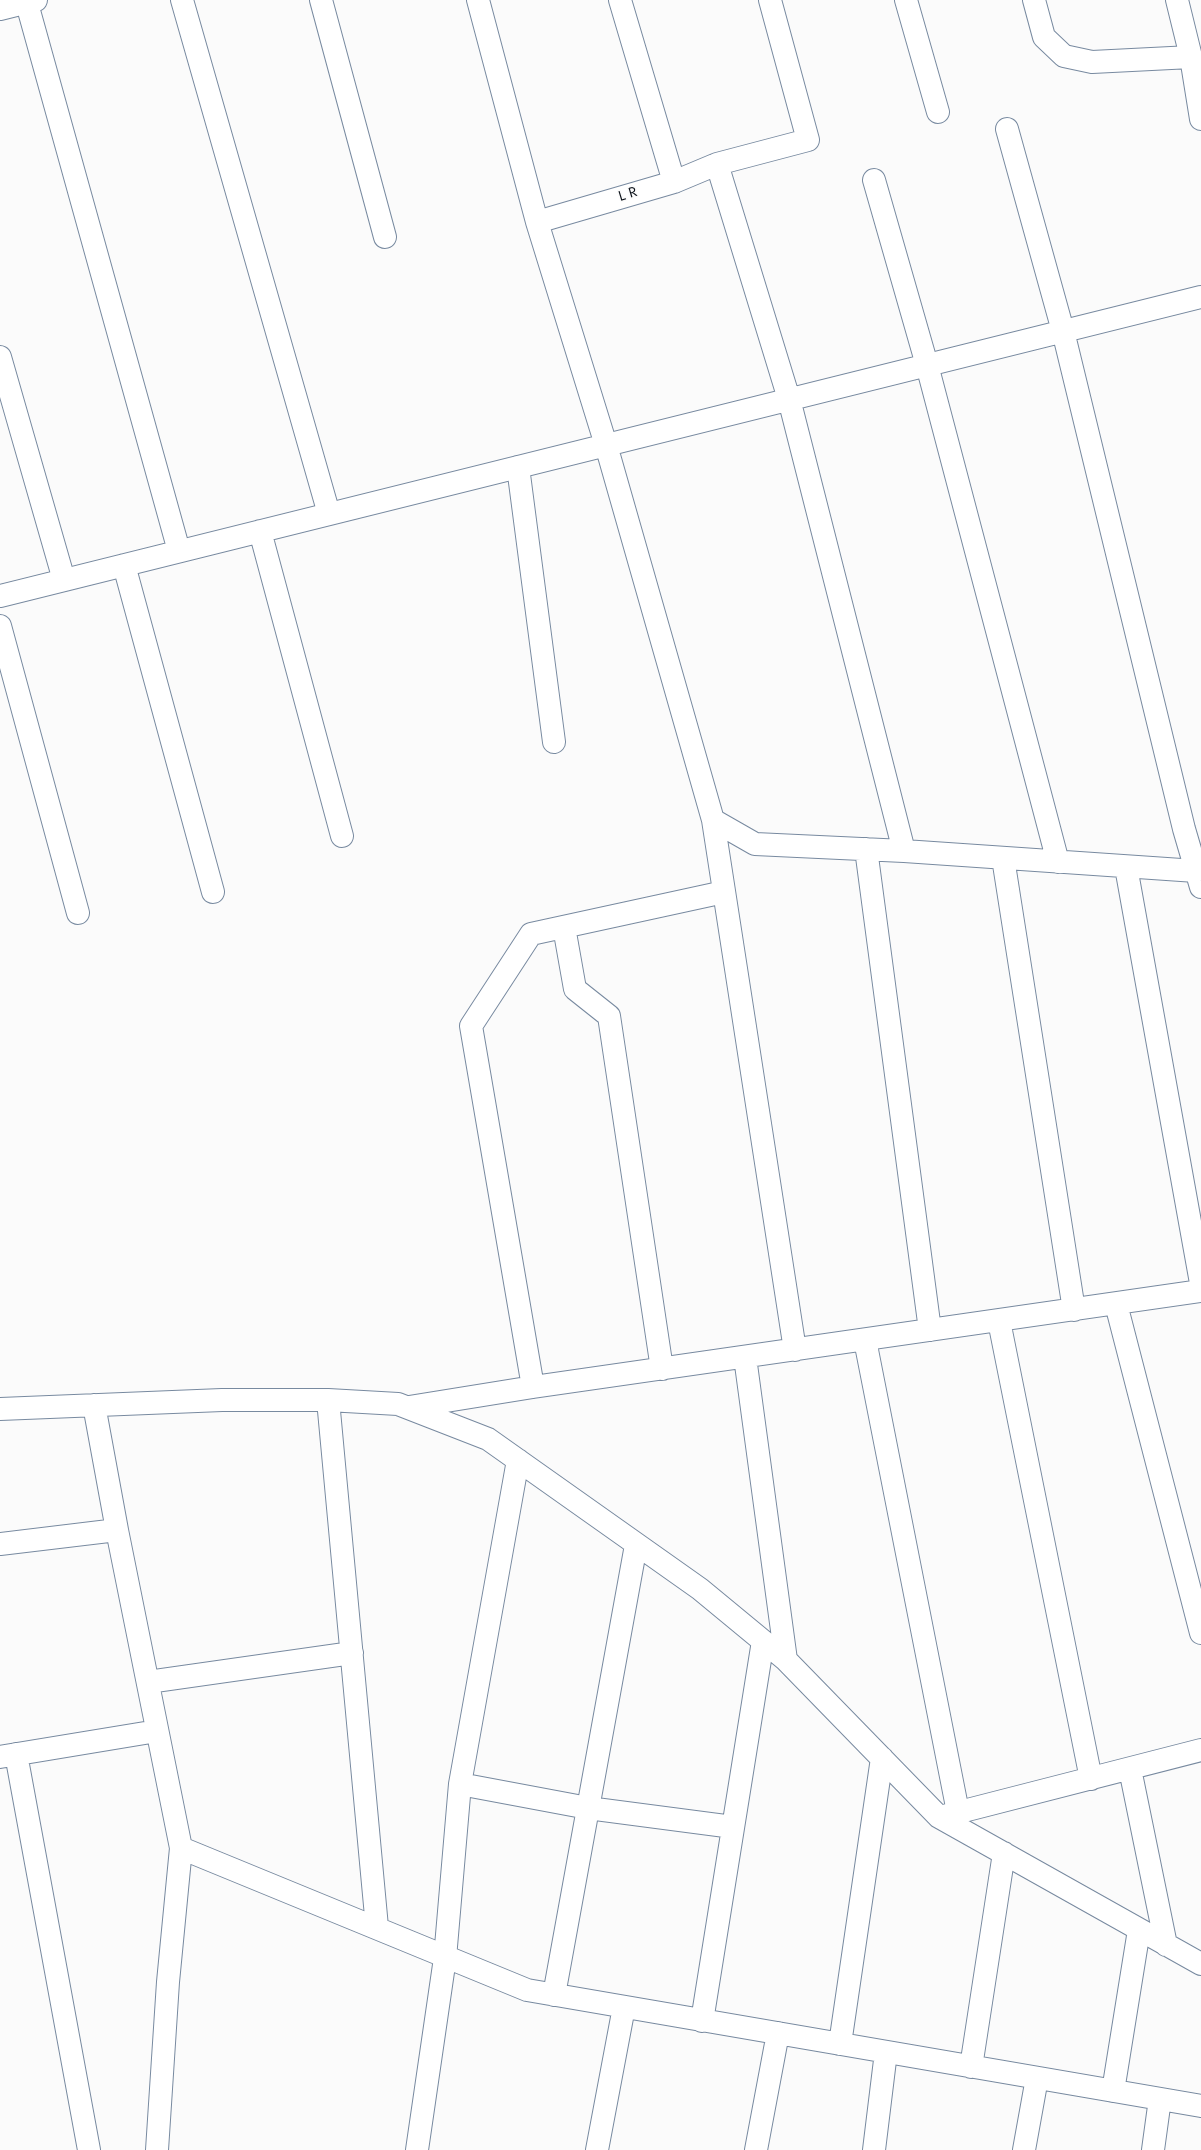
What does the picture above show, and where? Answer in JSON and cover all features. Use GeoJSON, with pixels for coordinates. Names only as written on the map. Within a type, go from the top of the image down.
{"type":"FeatureCollection","features":[{"type":"Feature","properties":{"kind":"street"},"geometry":{"type":"LineString","coordinates":[[182,0],[329,514]]}},
{"type":"Feature","properties":{"kind":"street"},"geometry":{"type":"LineString","coordinates":[[321,0],[385,237]]}},
{"type":"Feature","properties":{"kind":"street"},"geometry":{"type":"LineString","coordinates":[[478,0],[537,222],[606,445],[713,820],[795,1350]]}},
{"type":"Feature","properties":{"kind":"street"},"geometry":{"type":"LineString","coordinates":[[620,0],[674,182]]}},
{"type":"Feature","properties":{"kind":"street","name":"L R"},"geometry":{"type":"LineString","coordinates":[[537,222],[674,182],[717,164],[808,140],[770,0]]}},
{"type":"Feature","properties":{"kind":"street"},"geometry":{"type":"LineString","coordinates":[[906,0],[938,112]]}},
{"type":"Feature","properties":{"kind":"street"},"geometry":{"type":"LineString","coordinates":[[1034,0],[1044,37],[1064,56],[1092,62],[1191,57]]}},
{"type":"Feature","properties":{"kind":"street"},"geometry":{"type":"LineString","coordinates":[[1177,0],[1191,57],[1201,119]]}},
{"type":"Feature","properties":{"kind":"street"},"geometry":{"type":"LineString","coordinates":[[0,10],[30,1],[179,551]]}},
{"type":"Feature","properties":{"kind":"street"},"geometry":{"type":"LineString","coordinates":[[713,820],[755,844],[904,851],[1126,867],[1198,879],[1192,827],[1064,331],[1007,129]]}},
{"type":"Feature","properties":{"kind":"street"},"geometry":{"type":"LineString","coordinates":[[717,164],[789,400],[904,851]]}},
{"type":"Feature","properties":{"kind":"street"},"geometry":{"type":"LineString","coordinates":[[874,180],[927,365],[1058,862]]}},
{"type":"Feature","properties":{"kind":"street"},"geometry":{"type":"LineString","coordinates":[[0,596],[1201,297]]}},
{"type":"Feature","properties":{"kind":"street"},"geometry":{"type":"LineString","coordinates":[[0,357],[64,580]]}},
{"type":"Feature","properties":{"kind":"street"},"geometry":{"type":"LineString","coordinates":[[518,467],[554,742]]}},
{"type":"Feature","properties":{"kind":"street"},"geometry":{"type":"LineString","coordinates":[[260,531],[342,836]]}},
{"type":"Feature","properties":{"kind":"street"},"geometry":{"type":"LineString","coordinates":[[124,565],[213,892]]}},
{"type":"Feature","properties":{"kind":"street"},"geometry":{"type":"LineString","coordinates":[[0,626],[78,913]]}},
{"type":"Feature","properties":{"kind":"street"},"geometry":{"type":"LineString","coordinates":[[866,849],[930,1330]]}},
{"type":"Feature","properties":{"kind":"street"},"geometry":{"type":"LineString","coordinates":[[1003,858],[1074,1310]]}},
{"type":"Feature","properties":{"kind":"street"},"geometry":{"type":"LineString","coordinates":[[1126,867],[1201,1283]]}},
{"type":"Feature","properties":{"kind":"street"},"geometry":{"type":"LineString","coordinates":[[533,1387],[471,1026],[531,934],[724,892]]}},
{"type":"Feature","properties":{"kind":"street"},"geometry":{"type":"LineString","coordinates":[[564,927],[574,989],[609,1016],[662,1369]]}},
{"type":"Feature","properties":{"kind":"street"},"geometry":{"type":"LineString","coordinates":[[408,1407],[533,1387],[1201,1291]]}},
{"type":"Feature","properties":{"kind":"street"},"geometry":{"type":"LineString","coordinates":[[1116,1304],[1201,1633]]}},
{"type":"Feature","properties":{"kind":"street"},"geometry":{"type":"LineString","coordinates":[[999,1321],[1091,1778]]}},
{"type":"Feature","properties":{"kind":"street"},"geometry":{"type":"LineString","coordinates":[[865,1340],[949,1815]]}},
{"type":"Feature","properties":{"kind":"street"},"geometry":{"type":"LineString","coordinates":[[745,1357],[786,1660]]}},
{"type":"Feature","properties":{"kind":"street"},"geometry":{"type":"LineString","coordinates":[[0,1409],[222,1400],[328,1400],[398,1404],[488,1439],[700,1589],[786,1660],[882,1758],[949,1815],[1004,1853],[1201,1964]]}},
{"type":"Feature","properties":{"kind":"street"},"geometry":{"type":"LineString","coordinates":[[328,1400],[377,1928]]}},
{"type":"Feature","properties":{"kind":"street"},"geometry":{"type":"LineString","coordinates":[[94,1406],[117,1530],[181,1848],[168,1982],[157,2150]]}},
{"type":"Feature","properties":{"kind":"street"},"geometry":{"type":"LineString","coordinates":[[417,2150],[445,1958],[460,1784],[518,1460]]}},
{"type":"Feature","properties":{"kind":"street"},"geometry":{"type":"LineString","coordinates":[[0,1544],[117,1530]]}},
{"type":"Feature","properties":{"kind":"street"},"geometry":{"type":"LineString","coordinates":[[554,1995],[636,1544]]}},
{"type":"Feature","properties":{"kind":"street"},"geometry":{"type":"LineString","coordinates":[[702,2021],[763,1641]]}},
{"type":"Feature","properties":{"kind":"street"},"geometry":{"type":"LineString","coordinates":[[148,1682],[352,1653]]}},
{"type":"Feature","properties":{"kind":"street"},"geometry":{"type":"LineString","coordinates":[[89,2150],[8,1755],[157,1731]]}},
{"type":"Feature","properties":{"kind":"street"},"geometry":{"type":"LineString","coordinates":[[949,1815],[1201,1750]]}},
{"type":"Feature","properties":{"kind":"street"},"geometry":{"type":"LineString","coordinates":[[840,2044],[882,1758]]}},
{"type":"Feature","properties":{"kind":"street"},"geometry":{"type":"LineString","coordinates":[[1130,1769],[1166,1945]]}},
{"type":"Feature","properties":{"kind":"street"},"geometry":{"type":"LineString","coordinates":[[460,1784],[588,1808],[733,1826]]}},
{"type":"Feature","properties":{"kind":"street"},"geometry":{"type":"LineString","coordinates":[[181,1848],[377,1928],[445,1958],[527,1990],[1201,2106]]}},
{"type":"Feature","properties":{"kind":"street"},"geometry":{"type":"LineString","coordinates":[[971,2066],[1004,1853]]}},
{"type":"Feature","properties":{"kind":"street"},"geometry":{"type":"LineString","coordinates":[[1113,2091],[1139,1930]]}},
{"type":"Feature","properties":{"kind":"street"},"geometry":{"type":"LineString","coordinates":[[597,2150],[624,2007]]}},
{"type":"Feature","properties":{"kind":"street"},"geometry":{"type":"LineString","coordinates":[[756,2150],[778,2034]]}},
{"type":"Feature","properties":{"kind":"street"},"geometry":{"type":"LineString","coordinates":[[874,2150],[886,2052]]}},
{"type":"Feature","properties":{"kind":"street"},"geometry":{"type":"LineString","coordinates":[[1024,2150],[1037,2078]]}},
{"type":"Feature","properties":{"kind":"street"},"geometry":{"type":"LineString","coordinates":[[1153,2150],[1160,2099]]}}]}
